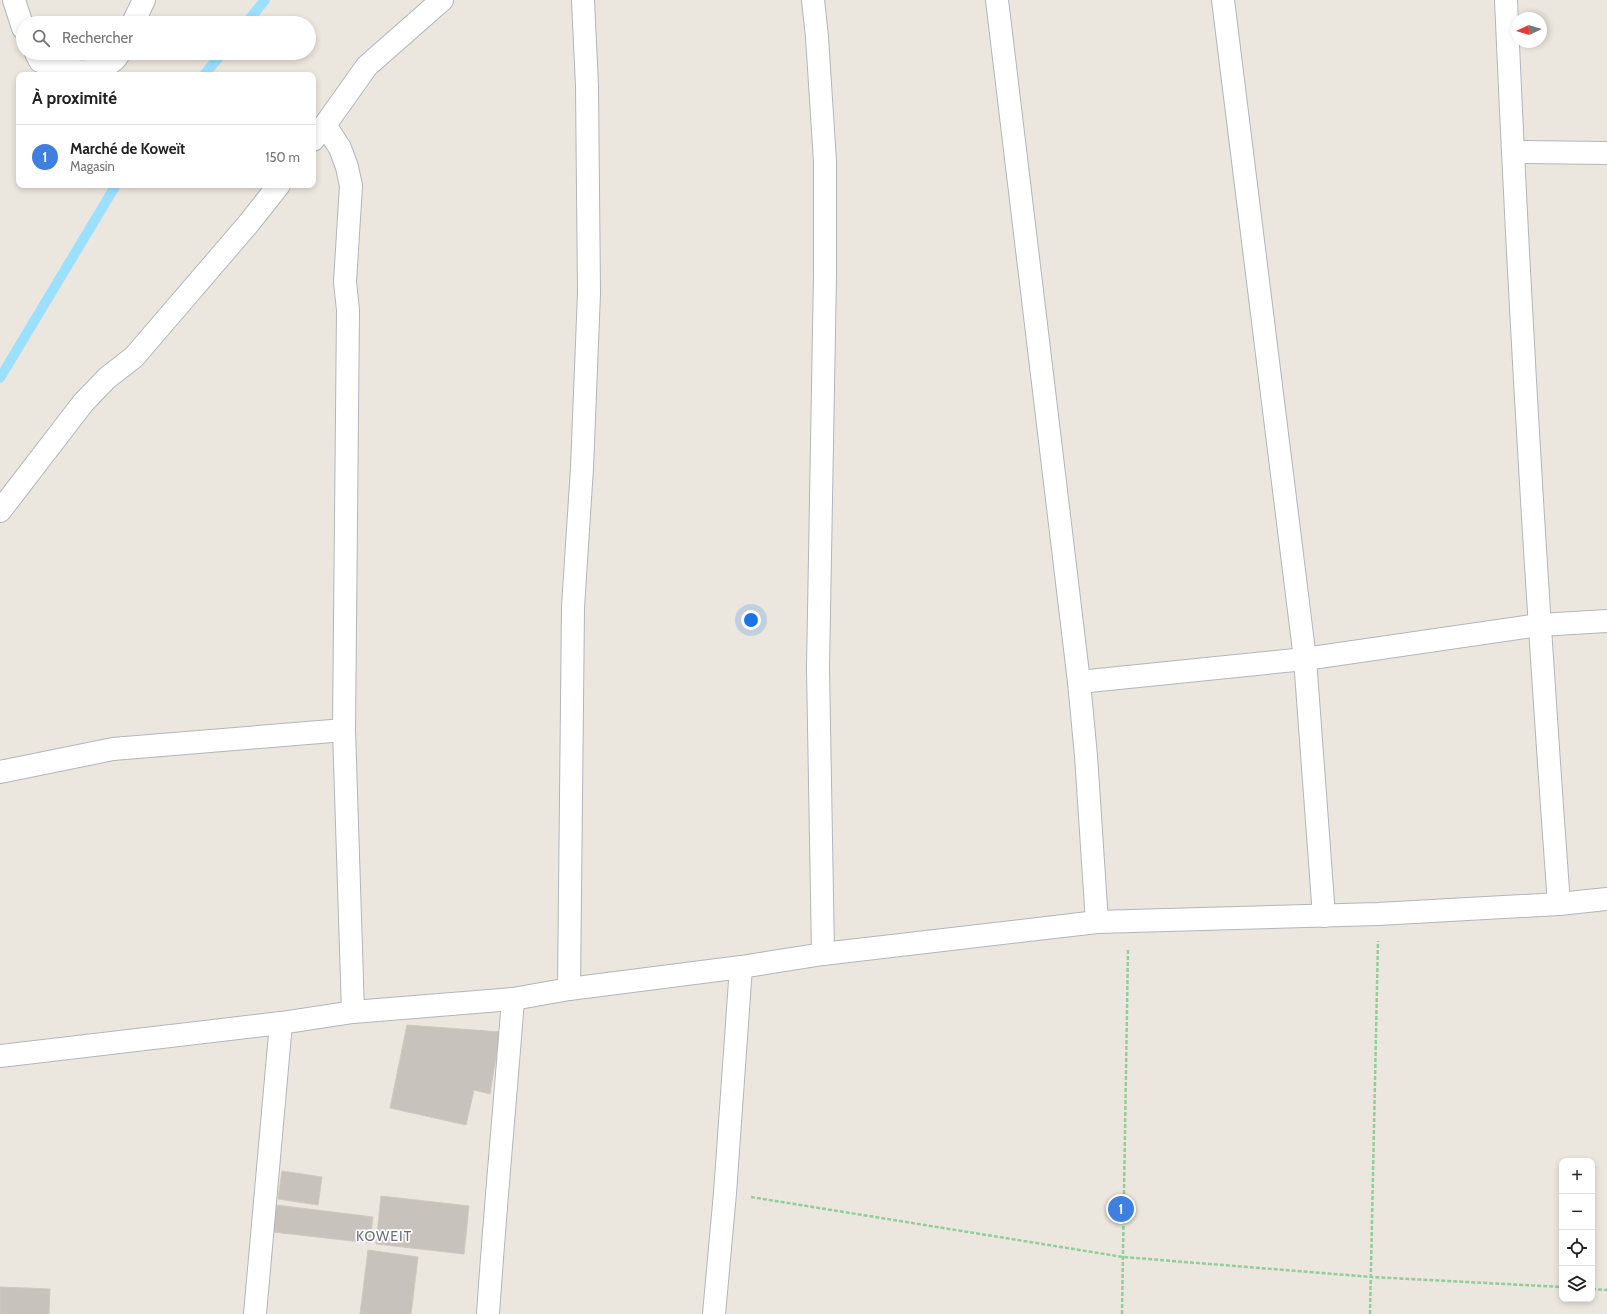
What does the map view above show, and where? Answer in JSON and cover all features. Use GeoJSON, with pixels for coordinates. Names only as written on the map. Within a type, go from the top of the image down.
{"type":"FeatureCollection","features":[{"type":"Feature","properties":{"kind":"street"},"geometry":{"type":"LineString","coordinates":[[14,0],[19,16]]}},
{"type":"Feature","properties":{"kind":"street"},"geometry":{"type":"LineString","coordinates":[[136,16],[144,0]]}},
{"type":"Feature","properties":{"kind":"street"},"geometry":{"type":"LineString","coordinates":[[353,1012],[344,730],[348,310],[345,282],[351,186],[347,167],[340,148],[319,132],[367,66],[442,0]]}},
{"type":"Feature","properties":{"kind":"street"},"geometry":{"type":"LineString","coordinates":[[569,989],[573,608],[582,468],[589,293],[587,86],[583,0]]}},
{"type":"Feature","properties":{"kind":"street"},"geometry":{"type":"LineString","coordinates":[[813,0],[817,37],[825,162],[825,282],[818,661],[823,954]]}},
{"type":"Feature","properties":{"kind":"street"},"geometry":{"type":"LineString","coordinates":[[997,0],[1079,682],[1086,756],[1097,922]]}},
{"type":"Feature","properties":{"kind":"street"},"geometry":{"type":"LineString","coordinates":[[1223,0],[1305,659],[1324,916]]}},
{"type":"Feature","properties":{"kind":"street"},"geometry":{"type":"LineString","coordinates":[[1506,0],[1512,152],[1539,625],[1559,904]]}},
{"type":"Feature","properties":{"kind":"street"},"geometry":{"type":"LineString","coordinates":[[40,60],[72,72],[96,71],[116,60]]}},
{"type":"Feature","properties":{"kind":"street"},"geometry":{"type":"LineString","coordinates":[[1512,152],[1607,153]]}},
{"type":"Feature","properties":{"kind":"street"},"geometry":{"type":"LineString","coordinates":[[0,512],[84,402],[107,378],[134,357],[249,223],[277,188]]}},
{"type":"Feature","properties":{"kind":"street"},"geometry":{"type":"LineString","coordinates":[[1079,682],[1305,659],[1539,625],[1607,621]]}},
{"type":"Feature","properties":{"kind":"street"},"geometry":{"type":"LineString","coordinates":[[0,772],[114,749],[344,730]]}},
{"type":"Feature","properties":{"kind":"street"},"geometry":{"type":"LineString","coordinates":[[0,1056],[281,1023],[353,1012],[513,999],[569,989],[741,967],[823,954],[1097,922],[1378,914],[1559,904],[1607,899]]}},
{"type":"Feature","properties":{"kind":"street"},"geometry":{"type":"LineString","coordinates":[[714,1314],[725,1193],[741,967]]}},
{"type":"Feature","properties":{"kind":"street"},"geometry":{"type":"LineString","coordinates":[[488,1314],[496,1194],[502,1152],[513,999]]}},
{"type":"Feature","properties":{"kind":"street"},"geometry":{"type":"LineString","coordinates":[[255,1314],[281,1023]]}},
{"type":"Feature","properties":{"kind":"path"},"geometry":{"type":"LineString","coordinates":[[1370,1314],[1372,1277],[1378,914]]}},
{"type":"Feature","properties":{"kind":"path"},"geometry":{"type":"LineString","coordinates":[[1122,1314],[1128,921]]}},
{"type":"Feature","properties":{"kind":"path"},"geometry":{"type":"LineString","coordinates":[[725,1193],[1123,1258],[1372,1277],[1559,1287]]}},
{"type":"Feature","properties":{"kind":"path"},"geometry":{"type":"LineString","coordinates":[[1595,1289],[1607,1290]]}},
{"type":"Feature","properties":{"kind":"building"},"geometry":{"type":"Polygon","coordinates":[[[407,1025],[500,1032],[490,1094],[474,1090],[466,1125],[390,1108],[407,1025]]]}},
{"type":"Feature","properties":{"kind":"building"},"geometry":{"type":"Polygon","coordinates":[[[282,1171],[322,1177],[318,1205],[278,1199],[282,1171]]]}},
{"type":"Feature","properties":{"kind":"building"},"geometry":{"type":"Polygon","coordinates":[[[381,1196],[469,1206],[464,1254],[376,1244],[381,1196]]]}},
{"type":"Feature","properties":{"kind":"building"},"geometry":{"type":"Polygon","coordinates":[[[276,1205],[373,1217],[370,1243],[273,1232],[276,1205]]]}},
{"type":"Feature","properties":{"kind":"building"},"geometry":{"type":"Polygon","coordinates":[[[368,1250],[418,1257],[411,1314],[360,1314],[368,1250]]]}},
{"type":"Feature","properties":{"kind":"building"},"geometry":{"type":"Polygon","coordinates":[[[0,1287],[50,1289],[49,1314],[0,1314],[0,1287]]]}},
{"type":"Feature","properties":{"kind":"waterway"},"geometry":{"type":"LineString","coordinates":[[252,16],[265,0]]}},
{"type":"Feature","properties":{"kind":"waterway"},"geometry":{"type":"LineString","coordinates":[[206,72],[216,60]]}},
{"type":"Feature","properties":{"kind":"waterway"},"geometry":{"type":"LineString","coordinates":[[0,378],[114,188]]}},
{"type":"Feature","properties":{"kind":"place","name":"Marché de Koweït"},"geometry":{"type":"Point","coordinates":[1121,1209]}},
{"type":"Feature","properties":{"kind":"district","name":"KOWEIT"},"geometry":{"type":"Point","coordinates":[384,1236]}}]}
